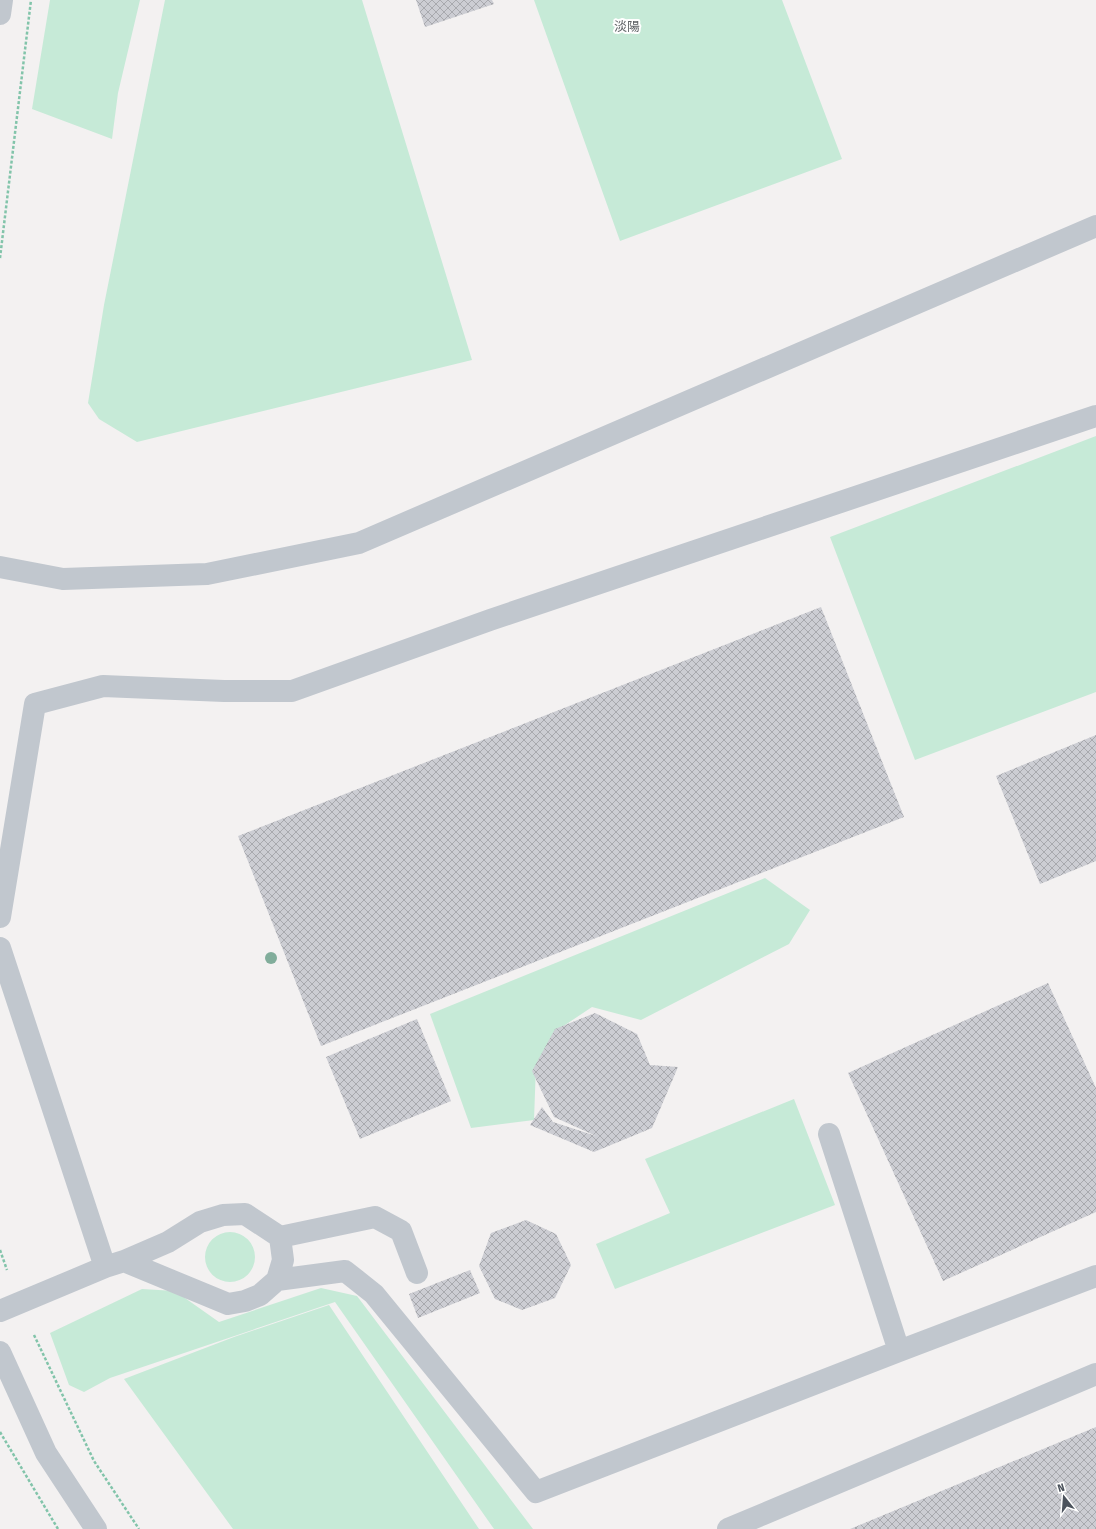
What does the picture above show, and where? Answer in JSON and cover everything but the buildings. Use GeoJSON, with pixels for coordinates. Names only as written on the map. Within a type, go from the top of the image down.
{"type":"FeatureCollection","features":[{"type":"Feature","properties":{"kind":"street"},"geometry":{"type":"LineString","coordinates":[[0,14],[2,0]]}},
{"type":"Feature","properties":{"kind":"street"},"geometry":{"type":"LineString","coordinates":[[0,567],[63,579],[207,574],[359,543],[1096,226]]}},
{"type":"Feature","properties":{"kind":"street"},"geometry":{"type":"LineString","coordinates":[[0,917],[35,704],[103,686],[224,691],[292,690],[505,615],[1096,416]]}},
{"type":"Feature","properties":{"kind":"street"},"geometry":{"type":"LineString","coordinates":[[0,948],[115,1264]]}},
{"type":"Feature","properties":{"kind":"street"},"geometry":{"type":"LineString","coordinates":[[829,1134],[899,1351]]}},
{"type":"Feature","properties":{"kind":"street"},"geometry":{"type":"LineString","coordinates":[[0,1311],[168,1242],[200,1222],[223,1215],[245,1214],[280,1237],[375,1217],[401,1231],[417,1273]]}},
{"type":"Feature","properties":{"kind":"street"},"geometry":{"type":"LineString","coordinates":[[115,1264],[228,1304],[245,1301],[260,1295],[277,1280],[283,1260],[280,1237]]}},
{"type":"Feature","properties":{"kind":"street"},"geometry":{"type":"LineString","coordinates":[[277,1280],[345,1271],[374,1294],[536,1492],[1096,1276]]}},
{"type":"Feature","properties":{"kind":"street"},"geometry":{"type":"LineString","coordinates":[[0,1352],[46,1453],[96,1529]]}},
{"type":"Feature","properties":{"kind":"street"},"geometry":{"type":"LineString","coordinates":[[728,1529],[1096,1374]]}},
{"type":"Feature","properties":{"kind":"path"},"geometry":{"type":"LineString","coordinates":[[0,258],[31,0]]}},
{"type":"Feature","properties":{"kind":"path"},"geometry":{"type":"LineString","coordinates":[[0,1250],[7,1270]]}},
{"type":"Feature","properties":{"kind":"path"},"geometry":{"type":"LineString","coordinates":[[34,1335],[94,1461],[139,1529]]}},
{"type":"Feature","properties":{"kind":"path"},"geometry":{"type":"LineString","coordinates":[[0,1432],[58,1529]]}},
{"type":"Feature","properties":{"kind":"green space"},"geometry":{"type":"Polygon","coordinates":[[[50,0],[140,0],[118,93],[112,139],[32,109],[50,0]]]}},
{"type":"Feature","properties":{"kind":"green space"},"geometry":{"type":"Polygon","coordinates":[[[165,0],[362,0],[472,360],[137,442],[99,419],[88,403],[104,305],[165,0]]]}},
{"type":"Feature","properties":{"kind":"green space"},"geometry":{"type":"Polygon","coordinates":[[[534,0],[782,0],[842,159],[620,241],[534,0]]]}},
{"type":"Feature","properties":{"kind":"green space"},"geometry":{"type":"Polygon","coordinates":[[[1096,436],[1096,692],[915,760],[830,537],[1096,436]]]}},
{"type":"Feature","properties":{"kind":"green space"},"geometry":{"type":"Polygon","coordinates":[[[765,878],[810,910],[789,944],[641,1020],[592,1007],[562,1027],[536,1065],[534,1120],[471,1128],[430,1014],[765,878]]]}},
{"type":"Feature","properties":{"kind":"green space"},"geometry":{"type":"Polygon","coordinates":[[[794,1099],[835,1205],[615,1289],[596,1244],[670,1213],[645,1159],[794,1099]]]}},
{"type":"Feature","properties":{"kind":"green space"},"geometry":{"type":"Polygon","coordinates":[[[225,1232],[235,1232],[248,1239],[255,1252],[255,1262],[248,1275],[235,1282],[225,1282],[216,1278],[209,1271],[205,1262],[205,1252],[209,1243],[216,1236],[225,1232]]]}},
{"type":"Feature","properties":{"kind":"green space"},"geometry":{"type":"Polygon","coordinates":[[[321,1288],[357,1296],[533,1529],[494,1529],[335,1302],[110,1378],[84,1392],[69,1385],[50,1333],[142,1289],[175,1291],[219,1322],[321,1288]]]}},
{"type":"Feature","properties":{"kind":"green space"},"geometry":{"type":"Polygon","coordinates":[[[329,1305],[479,1529],[233,1529],[124,1379],[234,1337],[329,1305]]]}},
{"type":"Feature","properties":{"kind":"district","name":"淡陽"},"geometry":{"type":"Point","coordinates":[627,26]}}]}
